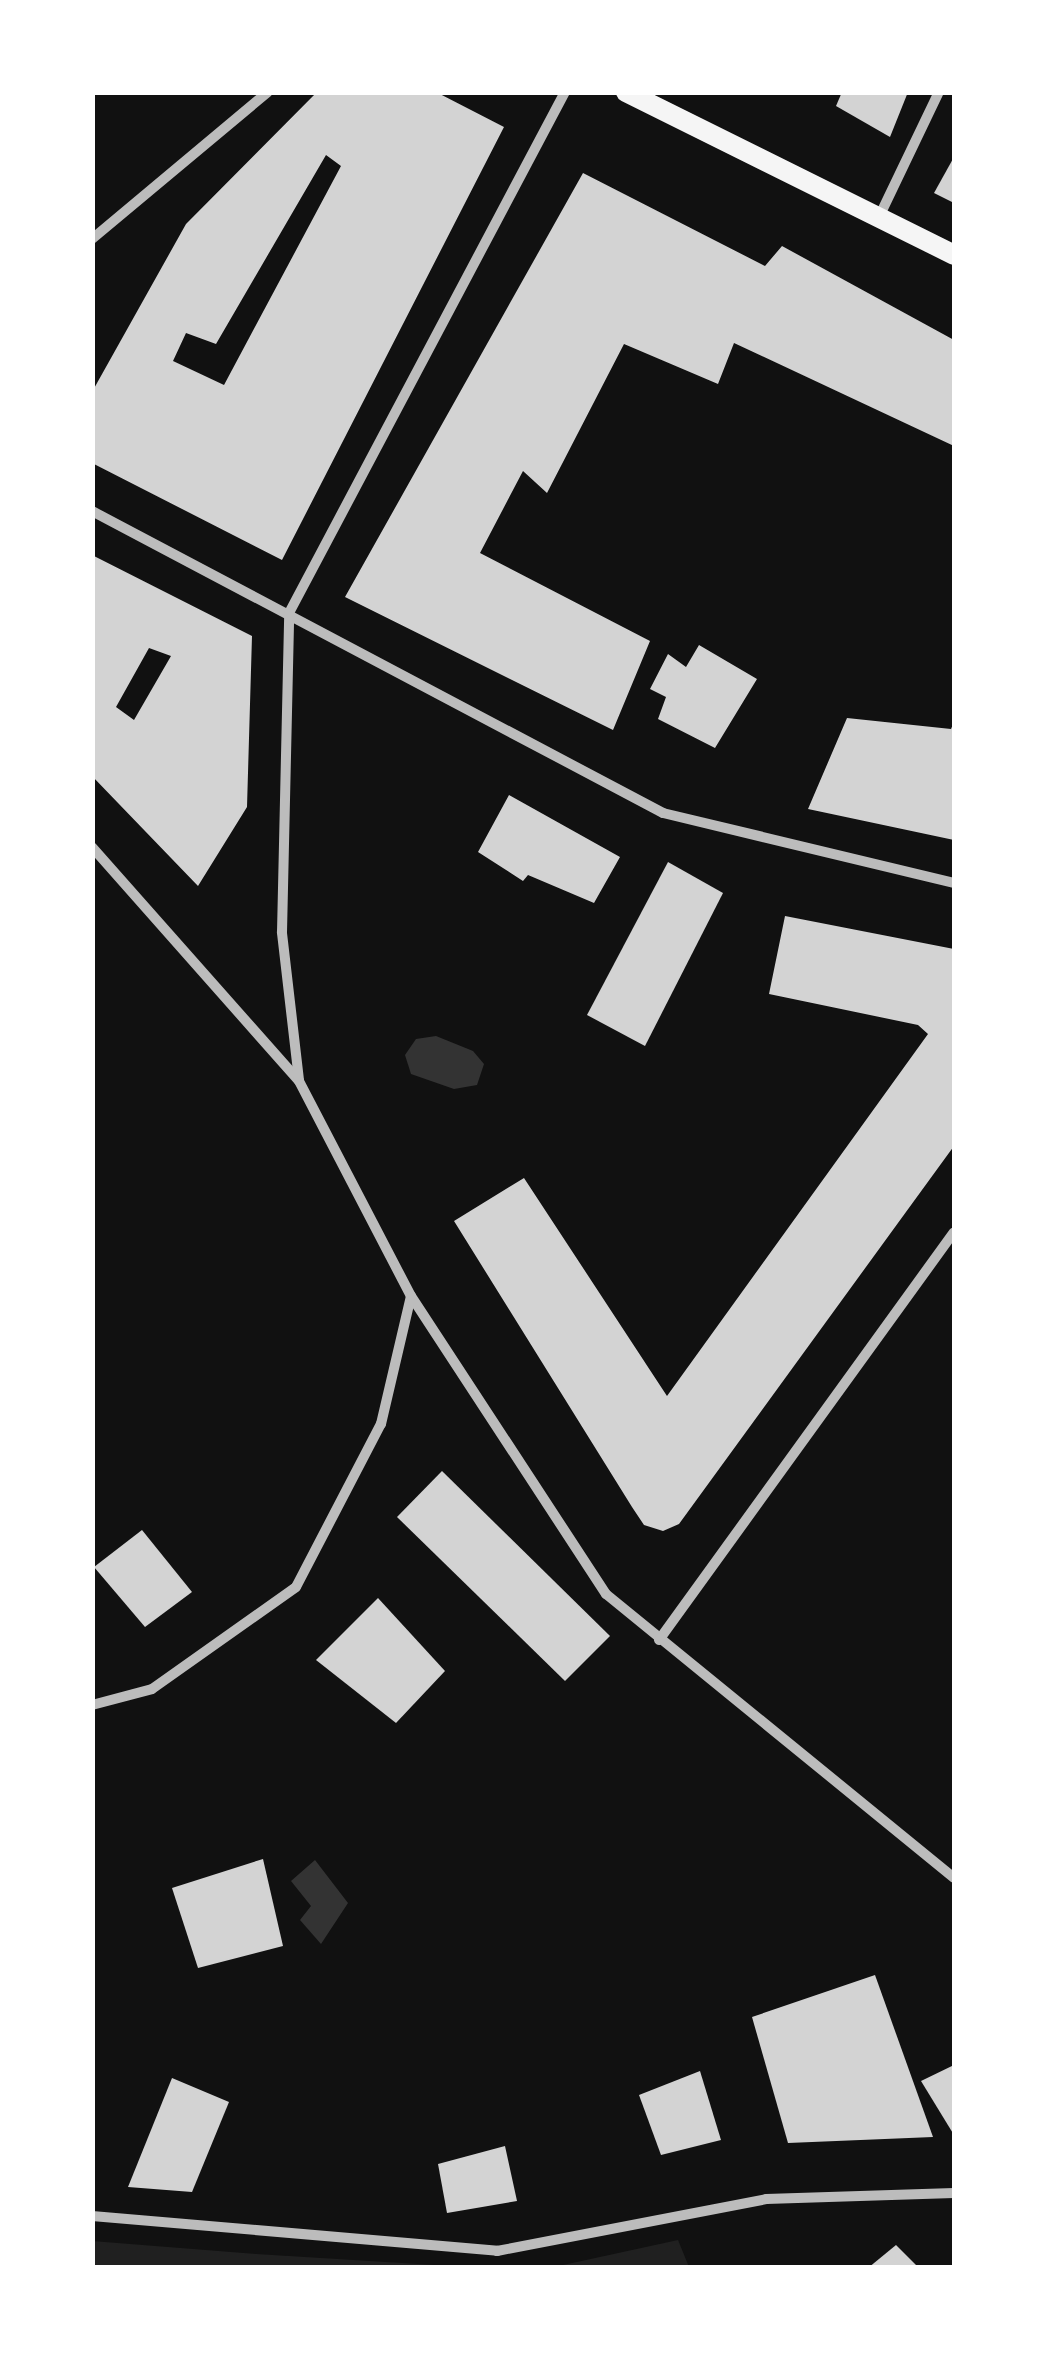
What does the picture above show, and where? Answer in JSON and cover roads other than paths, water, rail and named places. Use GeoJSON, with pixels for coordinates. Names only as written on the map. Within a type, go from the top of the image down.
{"type":"FeatureCollection","features":[{"type":"Feature","properties":{"kind":"main road"},"geometry":{"type":"LineString","coordinates":[[626,92],[954,255]]}},
{"type":"Feature","properties":{"kind":"street"},"geometry":{"type":"LineString","coordinates":[[92,239],[268,92]]}},
{"type":"Feature","properties":{"kind":"street"},"geometry":{"type":"LineString","coordinates":[[299,1081],[282,932],[289,613],[566,92]]}},
{"type":"Feature","properties":{"kind":"street"},"geometry":{"type":"LineString","coordinates":[[879,218],[939,92]]}},
{"type":"Feature","properties":{"kind":"street"},"geometry":{"type":"LineString","coordinates":[[92,511],[663,813],[954,882]]}},
{"type":"Feature","properties":{"kind":"street"},"geometry":{"type":"LineString","coordinates":[[92,846],[299,1081],[411,1296],[606,1594],[954,1878]]}},
{"type":"Feature","properties":{"kind":"street"},"geometry":{"type":"LineString","coordinates":[[659,1640],[954,1232]]}},
{"type":"Feature","properties":{"kind":"street"},"geometry":{"type":"LineString","coordinates":[[92,1705],[152,1689],[296,1587],[381,1424],[411,1296]]}},
{"type":"Feature","properties":{"kind":"street"},"geometry":{"type":"LineString","coordinates":[[92,2216],[497,2251],[766,2199],[954,2193]]}}]}
